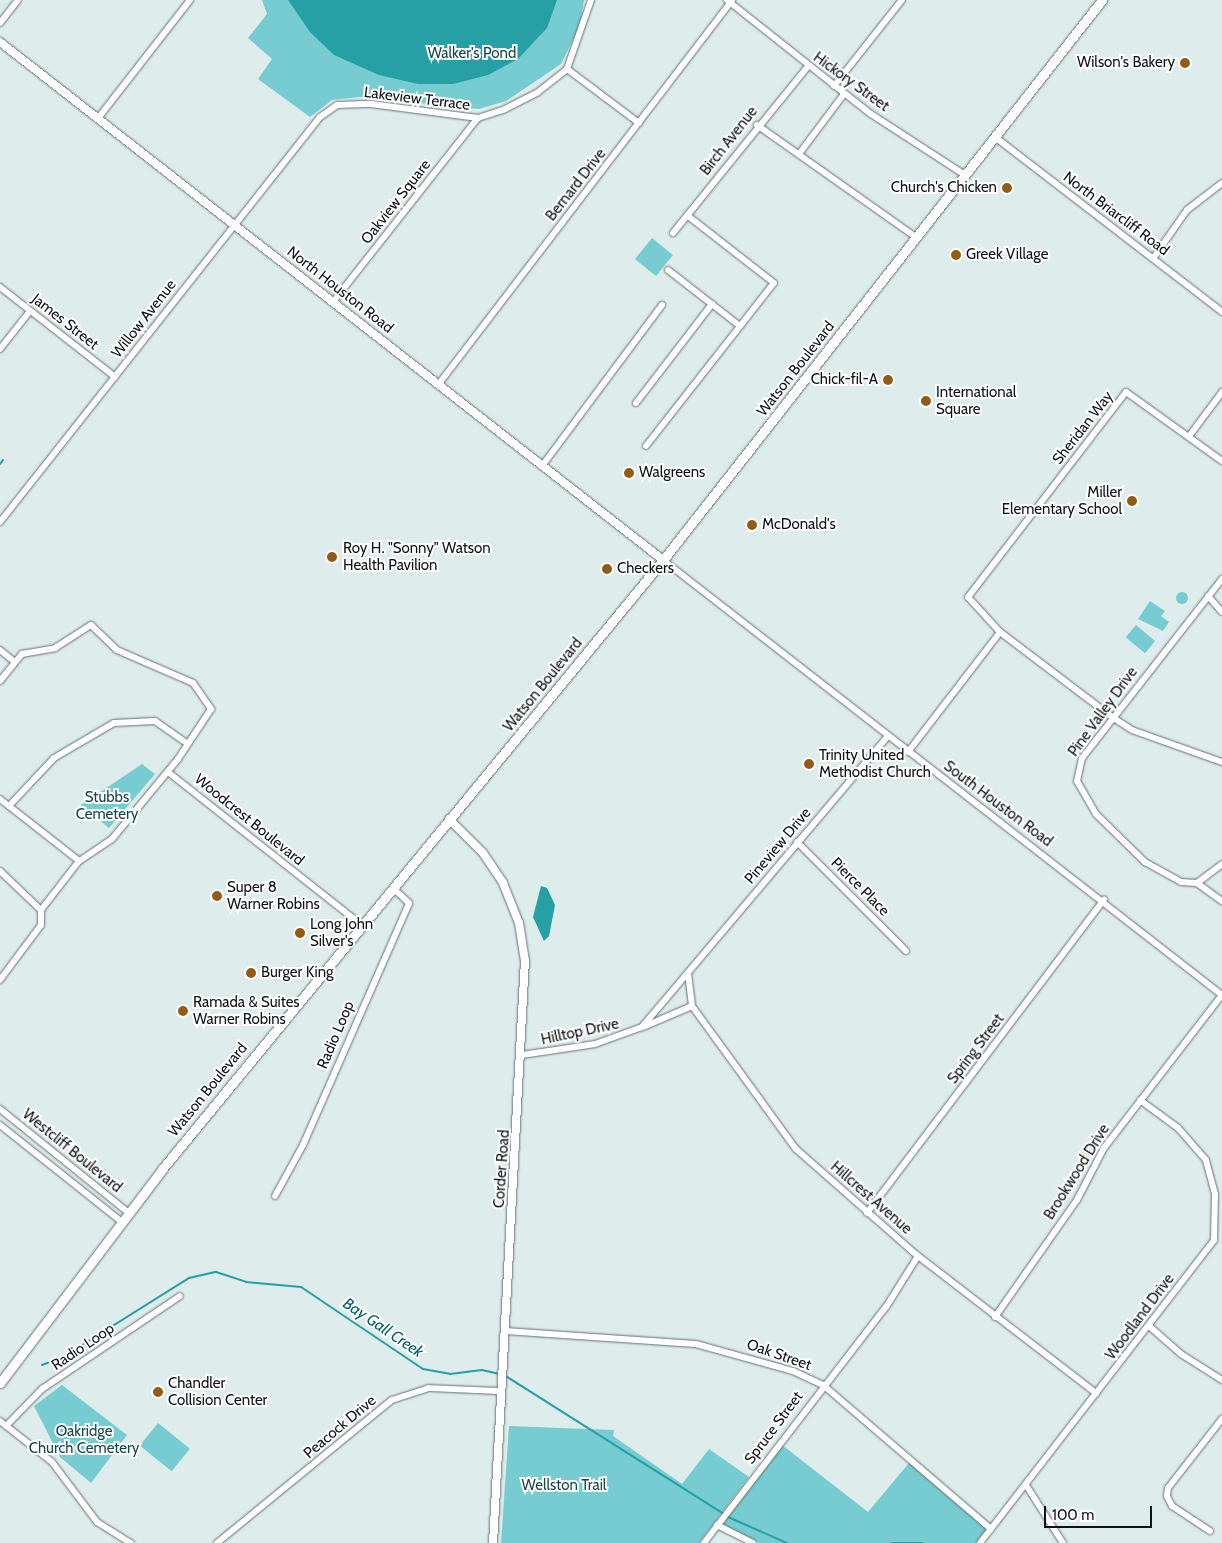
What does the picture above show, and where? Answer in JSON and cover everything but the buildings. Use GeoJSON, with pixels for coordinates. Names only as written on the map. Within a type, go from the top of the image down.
{"type":"FeatureCollection","features":[{"type":"Feature","properties":{"kind":"main road","name":"Watson Boulevard"},"geometry":{"type":"LineString","coordinates":[[0,1383],[129,1213],[362,925],[663,560],[1102,0]]}},
{"type":"Feature","properties":{"kind":"street"},"geometry":{"type":"LineString","coordinates":[[0,23],[18,0]]}},
{"type":"Feature","properties":{"kind":"street"},"geometry":{"type":"LineString","coordinates":[[99,117],[190,0]]}},
{"type":"Feature","properties":{"kind":"street"},"geometry":{"type":"LineString","coordinates":[[591,0],[566,69],[639,123]]}},
{"type":"Feature","properties":{"kind":"street"},"geometry":{"type":"LineString","coordinates":[[834,86],[902,0]]}},
{"type":"Feature","properties":{"kind":"street","name":"Hickory Street"},"geometry":{"type":"LineString","coordinates":[[730,1],[844,94],[965,175]]}},
{"type":"Feature","properties":{"kind":"street","name":"Bernard Drive"},"geometry":{"type":"LineString","coordinates":[[438,385],[730,1]]}},
{"type":"Feature","properties":{"kind":"street","name":"North Houston Road"},"geometry":{"type":"LineString","coordinates":[[0,42],[99,117],[663,560]]}},
{"type":"Feature","properties":{"kind":"street","name":"Birch Avenue"},"geometry":{"type":"LineString","coordinates":[[673,233],[757,125],[808,66]]}},
{"type":"Feature","properties":{"kind":"street","name":"Lakeview Terrace"},"geometry":{"type":"LineString","coordinates":[[307,130],[337,105],[372,104],[478,118],[538,92],[566,69]]}},
{"type":"Feature","properties":{"kind":"street"},"geometry":{"type":"LineString","coordinates":[[799,154],[844,94]]}},
{"type":"Feature","properties":{"kind":"street","name":"Oakview Square"},"geometry":{"type":"LineString","coordinates":[[333,302],[478,118]]}},
{"type":"Feature","properties":{"kind":"street"},"geometry":{"type":"LineString","coordinates":[[757,125],[916,237]]}},
{"type":"Feature","properties":{"kind":"street","name":"Willow Avenue"},"geometry":{"type":"LineString","coordinates":[[0,522],[307,130]]}},
{"type":"Feature","properties":{"kind":"street","name":"North Briarcliff Road"},"geometry":{"type":"LineString","coordinates":[[995,137],[1154,257],[1222,312]]}},
{"type":"Feature","properties":{"kind":"street"},"geometry":{"type":"LineString","coordinates":[[1154,257],[1187,210],[1222,183]]}},
{"type":"Feature","properties":{"kind":"street"},"geometry":{"type":"LineString","coordinates":[[646,446],[774,283],[687,215]]}},
{"type":"Feature","properties":{"kind":"street"},"geometry":{"type":"LineString","coordinates":[[668,270],[740,326]]}},
{"type":"Feature","properties":{"kind":"street","name":"James Street"},"geometry":{"type":"LineString","coordinates":[[0,287],[114,377]]}},
{"type":"Feature","properties":{"kind":"street"},"geometry":{"type":"LineString","coordinates":[[636,403],[712,304]]}},
{"type":"Feature","properties":{"kind":"street"},"geometry":{"type":"LineString","coordinates":[[542,466],[662,305]]}},
{"type":"Feature","properties":{"kind":"street"},"geometry":{"type":"LineString","coordinates":[[0,350],[30,311]]}},
{"type":"Feature","properties":{"kind":"street","name":"Sheridan Way"},"geometry":{"type":"LineString","coordinates":[[1190,435],[1126,392],[971,590],[970,604],[1000,632],[1132,730],[1222,762]]}},
{"type":"Feature","properties":{"kind":"street"},"geometry":{"type":"LineString","coordinates":[[1222,392],[1190,435],[1222,461]]}},
{"type":"Feature","properties":{"kind":"street","name":"South Houston Road"},"geometry":{"type":"LineString","coordinates":[[663,560],[908,752],[1104,900],[1222,995]]}},
{"type":"Feature","properties":{"kind":"street","name":"Pine Valley Drive"},"geometry":{"type":"LineString","coordinates":[[1197,883],[1181,882],[1145,862],[1096,814],[1081,791],[1077,781],[1082,758],[1112,717],[1222,579]]}},
{"type":"Feature","properties":{"kind":"street"},"geometry":{"type":"LineString","coordinates":[[1208,596],[1222,612]]}},
{"type":"Feature","properties":{"kind":"street"},"geometry":{"type":"LineString","coordinates":[[0,681],[15,662],[27,651],[55,648],[92,625],[117,650],[180,674],[204,694],[211,709],[168,772],[103,849],[79,861],[41,910],[42,925],[0,980]]}},
{"type":"Feature","properties":{"kind":"street"},"geometry":{"type":"LineString","coordinates":[[908,752],[1000,632]]}},
{"type":"Feature","properties":{"kind":"street"},"geometry":{"type":"LineString","coordinates":[[0,650],[15,662]]}},
{"type":"Feature","properties":{"kind":"street"},"geometry":{"type":"LineString","coordinates":[[9,806],[54,758],[114,723],[156,721],[188,744]]}},
{"type":"Feature","properties":{"kind":"street","name":"Pineview Drive"},"geometry":{"type":"LineString","coordinates":[[688,973],[888,736]]}},
{"type":"Feature","properties":{"kind":"street","name":"Woodcrest Boulevard"},"geometry":{"type":"LineString","coordinates":[[168,772],[362,925]]}},
{"type":"Feature","properties":{"kind":"street"},"geometry":{"type":"LineString","coordinates":[[0,799],[79,861]]}},
{"type":"Feature","properties":{"kind":"street","name":"Corder Road"},"geometry":{"type":"LineString","coordinates":[[449,819],[492,864],[519,923],[525,960],[522,1055],[493,1543]]}},
{"type":"Feature","properties":{"kind":"street","name":"Pierce Place"},"geometry":{"type":"LineString","coordinates":[[797,842],[906,950]]}},
{"type":"Feature","properties":{"kind":"street"},"geometry":{"type":"LineString","coordinates":[[1222,877],[1220,867],[1197,883],[1222,901]]}},
{"type":"Feature","properties":{"kind":"street"},"geometry":{"type":"LineString","coordinates":[[0,871],[41,910]]}},
{"type":"Feature","properties":{"kind":"street","name":"Radio Loop"},"geometry":{"type":"LineString","coordinates":[[275,1196],[303,1145],[409,903],[393,888]]}},
{"type":"Feature","properties":{"kind":"street","name":"Spring Street"},"geometry":{"type":"LineString","coordinates":[[867,1213],[1104,900]]}},
{"type":"Feature","properties":{"kind":"street","name":"Hilltop Drive"},"geometry":{"type":"LineString","coordinates":[[642,1027],[688,973]]}},
{"type":"Feature","properties":{"kind":"street","name":"Hillcrest Avenue"},"geometry":{"type":"LineString","coordinates":[[688,973],[692,1006],[796,1149],[918,1256],[1096,1393]]}},
{"type":"Feature","properties":{"kind":"street","name":"Brookwood Drive"},"geometry":{"type":"LineString","coordinates":[[995,1317],[1076,1200],[1104,1148],[1222,995]]}},
{"type":"Feature","properties":{"kind":"street","name":"Hilltop Drive"},"geometry":{"type":"LineString","coordinates":[[522,1055],[595,1044],[692,1006]]}},
{"type":"Feature","properties":{"kind":"street"},"geometry":{"type":"LineString","coordinates":[[1140,1100],[1178,1128],[1206,1160],[1215,1194],[1214,1240],[1222,1243]]}},
{"type":"Feature","properties":{"kind":"street","name":"Westcliff Boulevard"},"geometry":{"type":"LineString","coordinates":[[0,1109],[129,1213]]}},
{"type":"Feature","properties":{"kind":"street","name":"Westcliff Boulevard"},"geometry":{"type":"LineString","coordinates":[[0,1125],[122,1222]]}},
{"type":"Feature","properties":{"kind":"street","name":"Woodland Drive"},"geometry":{"type":"LineString","coordinates":[[980,1543],[1214,1240]]}},
{"type":"Feature","properties":{"kind":"street","name":"Spruce Street"},"geometry":{"type":"LineString","coordinates":[[704,1543],[823,1385],[886,1307],[918,1256]]}},
{"type":"Feature","properties":{"kind":"street","name":"Radio Loop"},"geometry":{"type":"LineString","coordinates":[[6,1426],[42,1389],[180,1296]]}},
{"type":"Feature","properties":{"kind":"street"},"geometry":{"type":"LineString","coordinates":[[1149,1326],[1181,1354],[1222,1380]]}},
{"type":"Feature","properties":{"kind":"street","name":"Oak Street"},"geometry":{"type":"LineString","coordinates":[[505,1332],[696,1344],[793,1371],[823,1385],[991,1530]]}},
{"type":"Feature","properties":{"kind":"street","name":"Peacock Drive"},"geometry":{"type":"LineString","coordinates":[[217,1543],[241,1528],[392,1400],[428,1388],[501,1391]]}},
{"type":"Feature","properties":{"kind":"street"},"geometry":{"type":"LineString","coordinates":[[1210,1531],[1172,1506],[1167,1496],[1168,1488],[1222,1419]]}},
{"type":"Feature","properties":{"kind":"street"},"geometry":{"type":"LineString","coordinates":[[0,1421],[52,1462],[97,1522],[131,1543]]}},
{"type":"Feature","properties":{"kind":"street"},"geometry":{"type":"LineString","coordinates":[[1026,1485],[1063,1543]]}},
{"type":"Feature","properties":{"kind":"street"},"geometry":{"type":"LineString","coordinates":[[718,1524],[753,1543]]}},
{"type":"Feature","properties":{"kind":"green space","name":"Walker's Pond"},"geometry":{"type":"Polygon","coordinates":[[[262,0],[584,0],[580,25],[561,64],[506,101],[479,109],[360,97],[332,100],[310,117],[258,79],[272,59],[248,38],[267,14],[262,0]]]}},
{"type":"Feature","properties":{"kind":"green space"},"geometry":{"type":"Polygon","coordinates":[[[652,238],[673,255],[656,276],[635,259],[652,238]]]}},
{"type":"Feature","properties":{"kind":"green space"},"geometry":{"type":"Polygon","coordinates":[[[1180,592],[1184,592],[1188,598],[1184,604],[1180,604],[1176,600],[1176,596],[1180,592]]]}},
{"type":"Feature","properties":{"kind":"green space"},"geometry":{"type":"Polygon","coordinates":[[[1150,601],[1165,611],[1161,616],[1169,622],[1163,631],[1138,619],[1150,601]]]}},
{"type":"Feature","properties":{"kind":"green space"},"geometry":{"type":"Polygon","coordinates":[[[1136,625],[1155,641],[1145,653],[1126,637],[1136,625]]]}},
{"type":"Feature","properties":{"kind":"green space","name":"Stubbs Cemetery"},"geometry":{"type":"Polygon","coordinates":[[[142,764],[155,774],[109,828],[81,805],[142,764]]]}},
{"type":"Feature","properties":{"kind":"green space","name":"Oakridge Church Cemetery"},"geometry":{"type":"Polygon","coordinates":[[[62,1385],[127,1435],[91,1483],[60,1457],[34,1406],[62,1385]]]}},
{"type":"Feature","properties":{"kind":"green space"},"geometry":{"type":"Polygon","coordinates":[[[158,1423],[190,1449],[172,1471],[140,1446],[158,1423]]]}},
{"type":"Feature","properties":{"kind":"green space","name":"Wellston Trail"},"geometry":{"type":"Polygon","coordinates":[[[509,1426],[614,1430],[613,1436],[682,1484],[709,1449],[749,1477],[699,1543],[501,1543],[509,1426]]]}},
{"type":"Feature","properties":{"kind":"green space"},"geometry":{"type":"Polygon","coordinates":[[[782,1445],[868,1512],[909,1463],[987,1529],[976,1543],[759,1543],[720,1525],[782,1445]]]}},
{"type":"Feature","properties":{"kind":"shaded area"},"geometry":{"type":"Polygon","coordinates":[[[288,0],[557,0],[547,28],[518,59],[488,75],[453,84],[418,84],[379,75],[334,55],[310,32],[288,0]]]}},
{"type":"Feature","properties":{"kind":"shaded area"},"geometry":{"type":"Polygon","coordinates":[[[541,886],[547,888],[555,905],[549,936],[544,941],[533,917],[541,886]]]}},
{"type":"Feature","properties":{"kind":"waterway"},"geometry":{"type":"LineString","coordinates":[[0,464],[3,460]]}},
{"type":"Feature","properties":{"kind":"waterway","name":"Bay Gall Creek"},"geometry":{"type":"LineString","coordinates":[[42,1365],[63,1357],[189,1278],[216,1272],[246,1282],[301,1287],[423,1369],[450,1374],[482,1370],[499,1374]]}},
{"type":"Feature","properties":{"kind":"waterway","name":"Bay Gall Creek"},"geometry":{"type":"LineString","coordinates":[[504,1375],[724,1514]]}},
{"type":"Feature","properties":{"kind":"waterway","name":"Bay Gall Creek"},"geometry":{"type":"LineString","coordinates":[[728,1517],[787,1543]]}},
{"type":"Feature","properties":{"kind":"waterway","name":"Bay Gall Creek"},"geometry":{"type":"LineString","coordinates":[[892,1543],[922,1543]]}},
{"type":"Feature","properties":{"kind":"place","name":"Wilson's Bakery"},"geometry":{"type":"Point","coordinates":[1185,63]}},
{"type":"Feature","properties":{"kind":"place","name":"Church's Chicken"},"geometry":{"type":"Point","coordinates":[1007,188]}},
{"type":"Feature","properties":{"kind":"place","name":"Greek Village"},"geometry":{"type":"Point","coordinates":[956,255]}},
{"type":"Feature","properties":{"kind":"place","name":"Chick-fil-A"},"geometry":{"type":"Point","coordinates":[888,380]}},
{"type":"Feature","properties":{"kind":"place","name":"International Square"},"geometry":{"type":"Point","coordinates":[926,401]}},
{"type":"Feature","properties":{"kind":"place","name":"Walgreens"},"geometry":{"type":"Point","coordinates":[629,473]}},
{"type":"Feature","properties":{"kind":"place","name":"Miller Elementary School"},"geometry":{"type":"Point","coordinates":[1132,501]}},
{"type":"Feature","properties":{"kind":"place","name":"McDonald's"},"geometry":{"type":"Point","coordinates":[752,525]}},
{"type":"Feature","properties":{"kind":"place","name":"Roy H. \"Sonny\" Watson Health Pavilion"},"geometry":{"type":"Point","coordinates":[332,557]}},
{"type":"Feature","properties":{"kind":"place","name":"Checkers"},"geometry":{"type":"Point","coordinates":[607,569]}},
{"type":"Feature","properties":{"kind":"place","name":"Trinity United Methodist Church"},"geometry":{"type":"Point","coordinates":[809,764]}},
{"type":"Feature","properties":{"kind":"place","name":"Super 8 Warner Robins"},"geometry":{"type":"Point","coordinates":[217,896]}},
{"type":"Feature","properties":{"kind":"place","name":"Long John Silver's"},"geometry":{"type":"Point","coordinates":[300,933]}},
{"type":"Feature","properties":{"kind":"place","name":"Burger King"},"geometry":{"type":"Point","coordinates":[251,973]}},
{"type":"Feature","properties":{"kind":"place","name":"Ramada & Suites Warner Robins"},"geometry":{"type":"Point","coordinates":[183,1011]}},
{"type":"Feature","properties":{"kind":"place","name":"Chandler Collision Center"},"geometry":{"type":"Point","coordinates":[158,1392]}}]}
